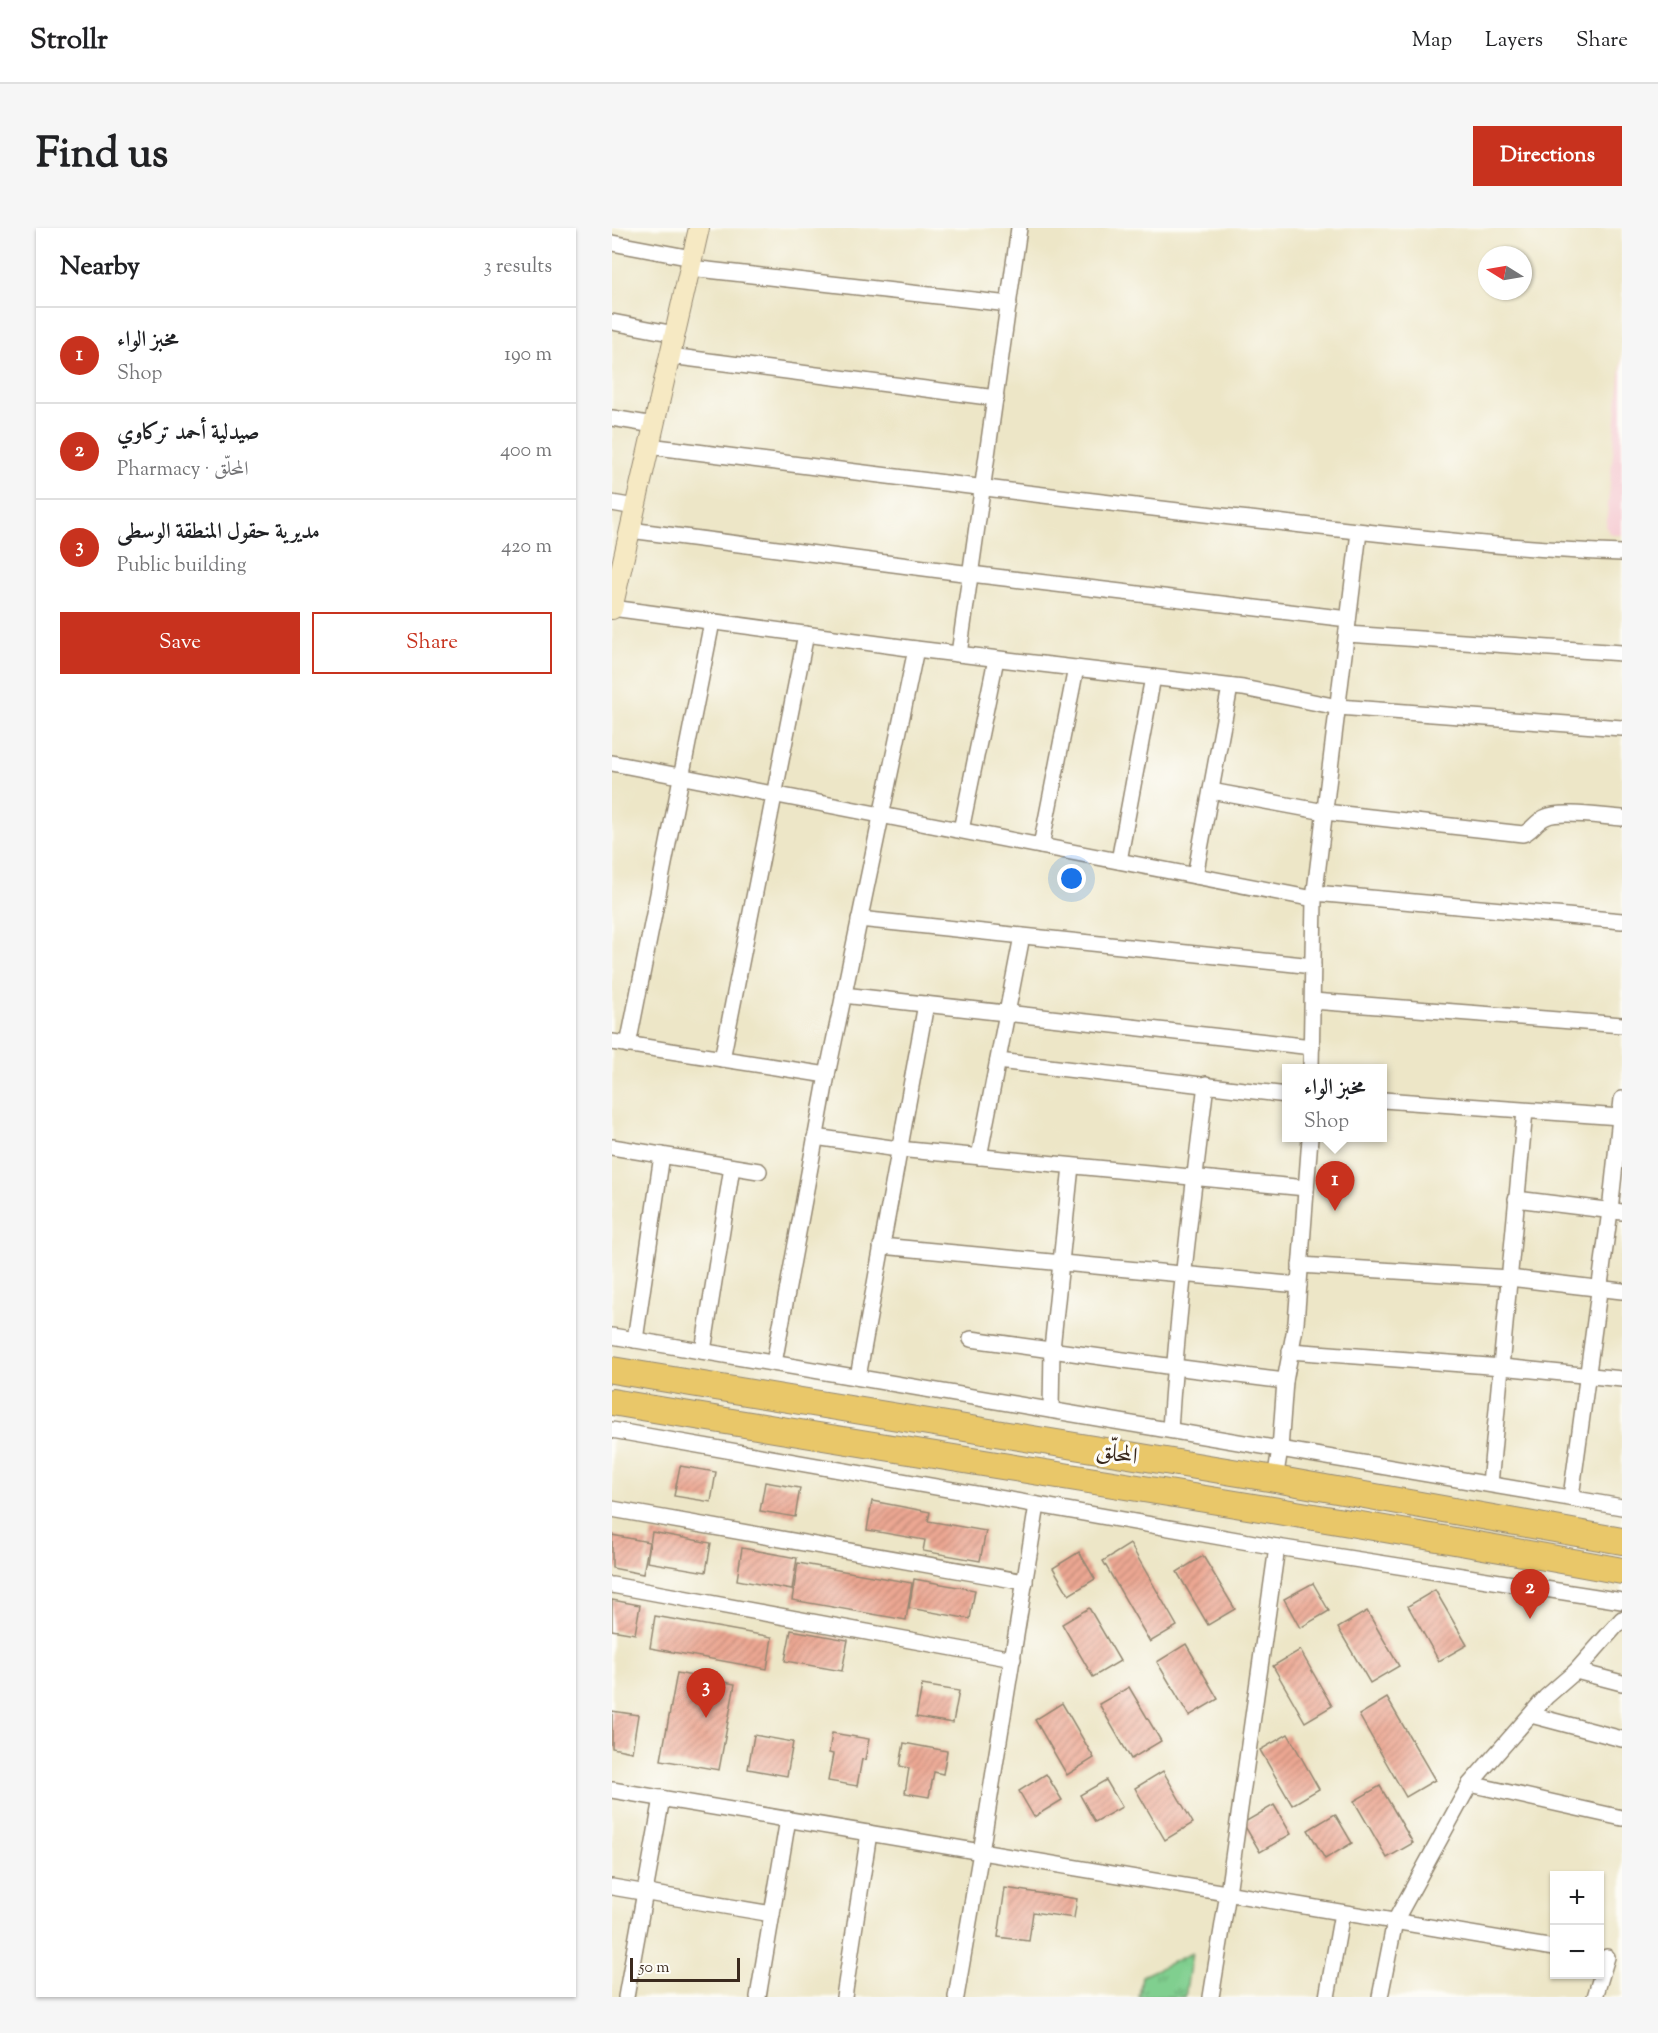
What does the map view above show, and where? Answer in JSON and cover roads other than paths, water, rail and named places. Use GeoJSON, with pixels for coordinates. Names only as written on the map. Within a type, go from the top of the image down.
{"type":"FeatureCollection","features":[{"type":"Feature","properties":{"kind":"highway","name":"المحلّق"},"geometry":{"type":"LineString","coordinates":[[612,1371],[1275,1479],[1622,1541]]}},
{"type":"Feature","properties":{"kind":"highway","name":"المحلّق"},"geometry":{"type":"LineString","coordinates":[[612,1402],[1270,1509],[1622,1571]]}},
{"type":"Feature","properties":{"kind":"street"},"geometry":{"type":"LineString","coordinates":[[699,228],[630,530],[615,583],[612,608],[916,650],[1230,687],[1338,707],[1622,728]]}},
{"type":"Feature","properties":{"kind":"street"},"geometry":{"type":"LineString","coordinates":[[959,654],[1019,228]]}},
{"type":"Feature","properties":{"kind":"street"},"geometry":{"type":"LineString","coordinates":[[612,243],[691,263],[1009,304]]}},
{"type":"Feature","properties":{"kind":"street"},"geometry":{"type":"LineString","coordinates":[[612,322],[675,334]]}},
{"type":"Feature","properties":{"kind":"street"},"geometry":{"type":"LineString","coordinates":[[669,356],[996,398]]}},
{"type":"Feature","properties":{"kind":"street"},"geometry":{"type":"LineString","coordinates":[[612,418],[654,425]]}},
{"type":"Feature","properties":{"kind":"street"},"geometry":{"type":"LineString","coordinates":[[649,446],[983,489],[1359,532],[1571,551],[1622,553]]}},
{"type":"Feature","properties":{"kind":"street"},"geometry":{"type":"LineString","coordinates":[[612,503],[635,507]]}},
{"type":"Feature","properties":{"kind":"street"},"geometry":{"type":"LineString","coordinates":[[630,530],[1347,626],[1622,653]]}},
{"type":"Feature","properties":{"kind":"street"},"geometry":{"type":"LineString","coordinates":[[1311,1064],[1315,896],[1359,532]]}},
{"type":"Feature","properties":{"kind":"street"},"geometry":{"type":"LineString","coordinates":[[628,1044],[712,622]]}},
{"type":"Feature","properties":{"kind":"street"},"geometry":{"type":"LineString","coordinates":[[722,1059],[806,634]]}},
{"type":"Feature","properties":{"kind":"street"},"geometry":{"type":"LineString","coordinates":[[774,1364],[827,1075],[916,650]]}},
{"type":"Feature","properties":{"kind":"street"},"geometry":{"type":"LineString","coordinates":[[961,830],[996,659]]}},
{"type":"Feature","properties":{"kind":"street"},"geometry":{"type":"LineString","coordinates":[[1041,846],[1076,668]]}},
{"type":"Feature","properties":{"kind":"street"},"geometry":{"type":"LineString","coordinates":[[1119,861],[1153,677]]}},
{"type":"Feature","properties":{"kind":"street"},"geometry":{"type":"LineString","coordinates":[[1195,876],[1230,687]]}},
{"type":"Feature","properties":{"kind":"street"},"geometry":{"type":"LineString","coordinates":[[612,763],[1195,876],[1315,896],[1622,921]]}},
{"type":"Feature","properties":{"kind":"street"},"geometry":{"type":"LineString","coordinates":[[1211,791],[1325,812],[1523,834],[1545,817],[1556,814],[1622,818]]}},
{"type":"Feature","properties":{"kind":"street"},"geometry":{"type":"LineString","coordinates":[[859,919],[1313,966]]}},
{"type":"Feature","properties":{"kind":"street"},"geometry":{"type":"LineString","coordinates":[[979,1157],[1022,936]]}},
{"type":"Feature","properties":{"kind":"street"},"geometry":{"type":"LineString","coordinates":[[843,995],[1312,1047]]}},
{"type":"Feature","properties":{"kind":"street"},"geometry":{"type":"LineString","coordinates":[[1312,1001],[1622,1025]]}},
{"type":"Feature","properties":{"kind":"street"},"geometry":{"type":"LineString","coordinates":[[858,1377],[926,1004]]}},
{"type":"Feature","properties":{"kind":"street"},"geometry":{"type":"LineString","coordinates":[[612,1042],[827,1075]]}},
{"type":"Feature","properties":{"kind":"street"},"geometry":{"type":"LineString","coordinates":[[998,1060],[1282,1094]]}},
{"type":"Feature","properties":{"kind":"street"},"geometry":{"type":"LineString","coordinates":[[1170,1430],[1183,1274],[1206,1084]]}},
{"type":"Feature","properties":{"kind":"street"},"geometry":{"type":"LineString","coordinates":[[1571,1497],[1600,1288],[1616,1211],[1622,1099]]}},
{"type":"Feature","properties":{"kind":"street"},"geometry":{"type":"LineString","coordinates":[[1387,1100],[1525,1111],[1620,1125]]}},
{"type":"Feature","properties":{"kind":"street"},"geometry":{"type":"LineString","coordinates":[[1490,1484],[1525,1111]]}},
{"type":"Feature","properties":{"kind":"street"},"geometry":{"type":"LineString","coordinates":[[815,1137],[898,1149],[1306,1188]]}},
{"type":"Feature","properties":{"kind":"street"},"geometry":{"type":"LineString","coordinates":[[1275,1479],[1280,1449],[1285,1381],[1296,1323],[1310,1142]]}},
{"type":"Feature","properties":{"kind":"street"},"geometry":{"type":"LineString","coordinates":[[612,1147],[759,1171]]}},
{"type":"Feature","properties":{"kind":"street"},"geometry":{"type":"LineString","coordinates":[[635,1340],[662,1155]]}},
{"type":"Feature","properties":{"kind":"street"},"geometry":{"type":"LineString","coordinates":[[1051,1410],[1052,1349],[1071,1166]]}},
{"type":"Feature","properties":{"kind":"street"},"geometry":{"type":"LineString","coordinates":[[703,1351],[732,1167]]}},
{"type":"Feature","properties":{"kind":"street"},"geometry":{"type":"LineString","coordinates":[[1516,1199],[1616,1211]]}},
{"type":"Feature","properties":{"kind":"street"},"geometry":{"type":"LineString","coordinates":[[881,1246],[1299,1285]]}},
{"type":"Feature","properties":{"kind":"street"},"geometry":{"type":"LineString","coordinates":[[1300,1265],[1509,1278],[1622,1291]]}},
{"type":"Feature","properties":{"kind":"street"},"geometry":{"type":"LineString","coordinates":[[612,1336],[1622,1507]]}},
{"type":"Feature","properties":{"kind":"street"},"geometry":{"type":"LineString","coordinates":[[971,1339],[1285,1381]]}},
{"type":"Feature","properties":{"kind":"street"},"geometry":{"type":"LineString","coordinates":[[1290,1351],[1502,1367],[1622,1379]]}},
{"type":"Feature","properties":{"kind":"street"},"geometry":{"type":"LineString","coordinates":[[612,1430],[1277,1547],[1622,1601]]}},
{"type":"Feature","properties":{"kind":"street"},"geometry":{"type":"LineString","coordinates":[[956,1997],[1037,1505]]}},
{"type":"Feature","properties":{"kind":"street"},"geometry":{"type":"LineString","coordinates":[[612,1509],[1025,1582]]}},
{"type":"Feature","properties":{"kind":"street"},"geometry":{"type":"LineString","coordinates":[[1211,1997],[1277,1547]]}},
{"type":"Feature","properties":{"kind":"street"},"geometry":{"type":"LineString","coordinates":[[612,1585],[1012,1659]]}},
{"type":"Feature","properties":{"kind":"street"},"geometry":{"type":"LineString","coordinates":[[1380,1997],[1395,1922],[1470,1784],[1546,1697],[1576,1671],[1622,1619]]}},
{"type":"Feature","properties":{"kind":"street"},"geometry":{"type":"LineString","coordinates":[[1576,1671],[1622,1683]]}},
{"type":"Feature","properties":{"kind":"street"},"geometry":{"type":"LineString","coordinates":[[1531,1715],[1622,1739]]}},
{"type":"Feature","properties":{"kind":"street"},"geometry":{"type":"LineString","coordinates":[[1470,1784],[1622,1818]]}},
{"type":"Feature","properties":{"kind":"street"},"geometry":{"type":"LineString","coordinates":[[612,1790],[1550,1947]]}},
{"type":"Feature","properties":{"kind":"street"},"geometry":{"type":"LineString","coordinates":[[626,1997],[662,1798]]}},
{"type":"Feature","properties":{"kind":"street"},"geometry":{"type":"LineString","coordinates":[[758,1997],[788,1819]]}},
{"type":"Feature","properties":{"kind":"street"},"geometry":{"type":"LineString","coordinates":[[844,1997],[869,1833]]}},
{"type":"Feature","properties":{"kind":"street"},"geometry":{"type":"LineString","coordinates":[[612,1887],[772,1914]]}},
{"type":"Feature","properties":{"kind":"street"},"geometry":{"type":"LineString","coordinates":[[1327,1997],[1342,1913]]}},
{"type":"Feature","properties":{"kind":"street"},"geometry":{"type":"LineString","coordinates":[[1595,1997],[1609,1958]]}},
{"type":"Feature","properties":{"kind":"place","name":"مخبز الواء"},"geometry":{"type":"Point","coordinates":[1335,1211]}},
{"type":"Feature","properties":{"kind":"place","name":"صيدلية أحمد تركاوي"},"geometry":{"type":"Point","coordinates":[1530,1619]}},
{"type":"Feature","properties":{"kind":"place","name":"مديرية حقول المنطقة الوسطى"},"geometry":{"type":"Point","coordinates":[706,1718]}}]}
